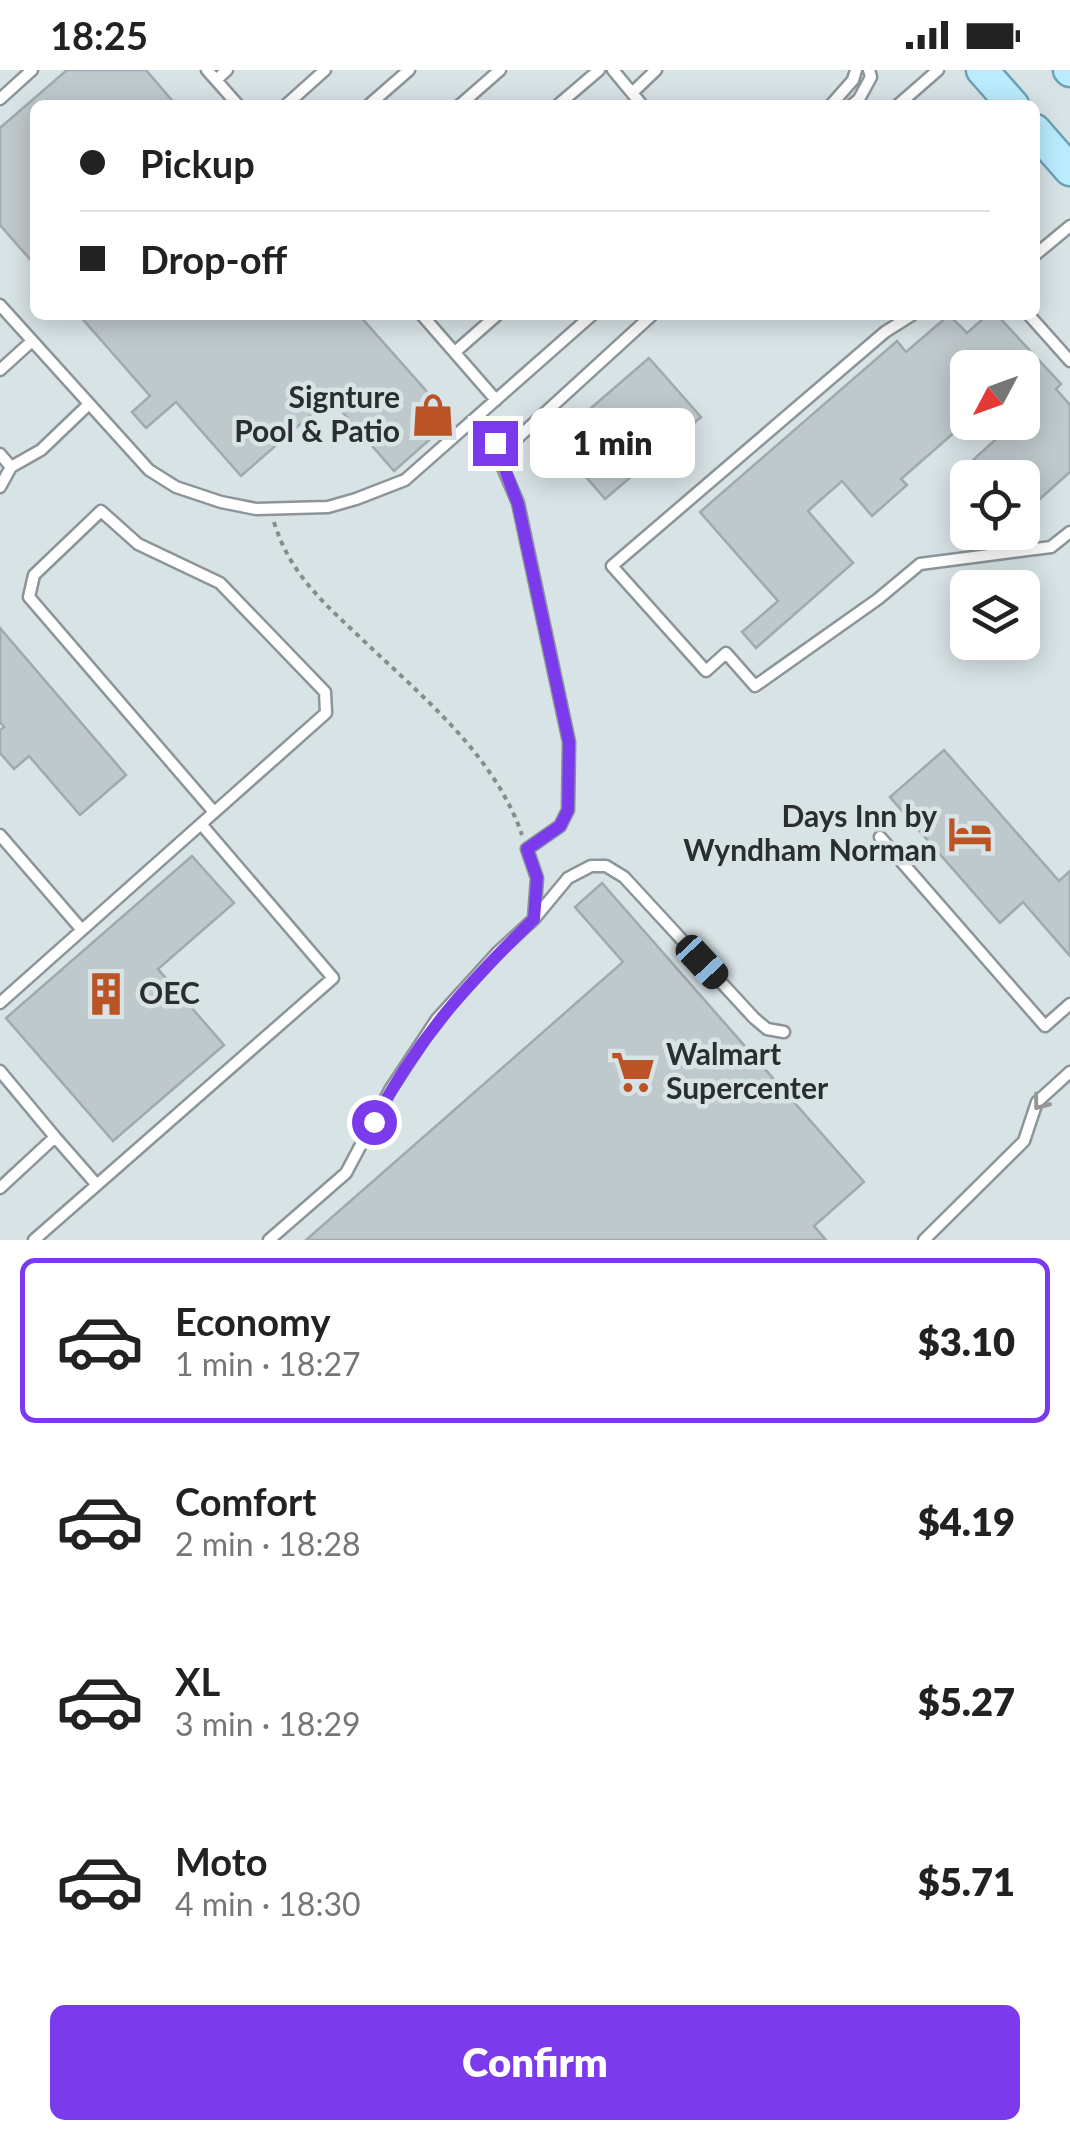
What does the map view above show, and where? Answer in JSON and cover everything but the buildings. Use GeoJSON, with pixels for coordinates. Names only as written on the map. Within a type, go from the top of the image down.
{"type":"FeatureCollection","features":[{"type":"Feature","properties":{"kind":"main road"},"geometry":{"type":"LineString","coordinates":[[982,70],[1009,100]]}},
{"type":"Feature","properties":{"kind":"main road"},"geometry":{"type":"LineString","coordinates":[[1040,136],[1070,170]]}},
{"type":"Feature","properties":{"kind":"lane"},"geometry":{"type":"LineString","coordinates":[[0,99],[32,70]]}},
{"type":"Feature","properties":{"kind":"lane"},"geometry":{"type":"LineString","coordinates":[[207,70],[234,100]]}},
{"type":"Feature","properties":{"kind":"lane"},"geometry":{"type":"LineString","coordinates":[[216,80],[227,70]]}},
{"type":"Feature","properties":{"kind":"lane"},"geometry":{"type":"LineString","coordinates":[[292,100],[325,70]]}},
{"type":"Feature","properties":{"kind":"lane"},"geometry":{"type":"LineString","coordinates":[[375,100],[408,70]]}},
{"type":"Feature","properties":{"kind":"lane"},"geometry":{"type":"LineString","coordinates":[[466,100],[500,70]]}},
{"type":"Feature","properties":{"kind":"lane"},"geometry":{"type":"LineString","coordinates":[[564,100],[599,70]]}},
{"type":"Feature","properties":{"kind":"lane"},"geometry":{"type":"LineString","coordinates":[[612,70],[638,100]]}},
{"type":"Feature","properties":{"kind":"lane"},"geometry":{"type":"LineString","coordinates":[[632,93],[656,70]]}},
{"type":"Feature","properties":{"kind":"lane"},"geometry":{"type":"LineString","coordinates":[[836,100],[854,80],[856,70]]}},
{"type":"Feature","properties":{"kind":"lane"},"geometry":{"type":"LineString","coordinates":[[859,100],[872,76],[870,70]]}},
{"type":"Feature","properties":{"kind":"lane"},"geometry":{"type":"LineString","coordinates":[[904,100],[938,70]]}},
{"type":"Feature","properties":{"kind":"lane"},"geometry":{"type":"LineString","coordinates":[[1040,252],[1070,226]]}},
{"type":"Feature","properties":{"kind":"lane"},"geometry":{"type":"LineString","coordinates":[[0,305],[137,459],[168,483],[221,502],[270,510],[328,507],[398,484],[586,320]]}},
{"type":"Feature","properties":{"kind":"lane"},"geometry":{"type":"LineString","coordinates":[[426,320],[496,400]]}},
{"type":"Feature","properties":{"kind":"lane"},"geometry":{"type":"LineString","coordinates":[[455,352],[491,320]]}},
{"type":"Feature","properties":{"kind":"lane"},"geometry":{"type":"LineString","coordinates":[[500,454],[646,320]]}},
{"type":"Feature","properties":{"kind":"lane"},"geometry":{"type":"LineString","coordinates":[[904,320],[885,332],[612,566],[706,671],[726,653],[755,686],[878,599],[920,564],[1052,547],[1070,532]]}},
{"type":"Feature","properties":{"kind":"lane"},"geometry":{"type":"LineString","coordinates":[[1033,320],[1070,361]]}},
{"type":"Feature","properties":{"kind":"lane"},"geometry":{"type":"LineString","coordinates":[[0,370],[32,341]]}},
{"type":"Feature","properties":{"kind":"lane"},"geometry":{"type":"LineString","coordinates":[[0,487],[11,466],[41,450],[88,405]]}},
{"type":"Feature","properties":{"kind":"lane"},"geometry":{"type":"LineString","coordinates":[[480,414],[500,454],[522,520],[569,742],[568,810],[560,826],[527,849],[537,878],[534,919]]}},
{"type":"Feature","properties":{"kind":"lane"},"geometry":{"type":"LineString","coordinates":[[0,454],[11,466]]}},
{"type":"Feature","properties":{"kind":"lane"},"geometry":{"type":"LineString","coordinates":[[0,1003],[201,824],[326,712],[325,692],[220,583],[138,544],[100,511],[34,575],[29,597],[214,812]]}},
{"type":"Feature","properties":{"kind":"lane"},"geometry":{"type":"LineString","coordinates":[[34,1240],[332,978],[201,824]]}},
{"type":"Feature","properties":{"kind":"lane"},"geometry":{"type":"LineString","coordinates":[[0,836],[82,930]]}},
{"type":"Feature","properties":{"kind":"lane"},"geometry":{"type":"LineString","coordinates":[[880,837],[1045,1026],[1070,1004]]}},
{"type":"Feature","properties":{"kind":"lane"},"geometry":{"type":"LineString","coordinates":[[269,1240],[346,1173],[390,1090],[437,1019],[568,878],[591,866],[606,866],[624,877],[754,1018],[767,1029],[784,1032]]}},
{"type":"Feature","properties":{"kind":"lane"},"geometry":{"type":"LineString","coordinates":[[0,1070],[97,1184]]}},
{"type":"Feature","properties":{"kind":"lane"},"geometry":{"type":"LineString","coordinates":[[924,1240],[1024,1141],[1036,1102],[1070,1072]]}},
{"type":"Feature","properties":{"kind":"lane"},"geometry":{"type":"LineString","coordinates":[[0,1188],[55,1137]]}},
{"type":"Feature","properties":{"kind":"path"},"geometry":{"type":"LineString","coordinates":[[270,510],[286,556],[309,590],[487,766],[508,799],[527,849]]}},
{"type":"Feature","properties":{"kind":"place","name":"Signture Pool & Patio"},"geometry":{"type":"Point","coordinates":[433,415]}},
{"type":"Feature","properties":{"kind":"place","name":"Days Inn by Wyndham Norman"},"geometry":{"type":"Point","coordinates":[970,834]}},
{"type":"Feature","properties":{"kind":"place","name":"OEC"},"geometry":{"type":"Point","coordinates":[106,994]}},
{"type":"Feature","properties":{"kind":"place","name":"Walmart Supercenter"},"geometry":{"type":"Point","coordinates":[633,1072]}},
{"type":"Feature","properties":{"kind":"route"},"geometry":{"type":"LineString","coordinates":[[374,1122],[390,1090],[437,1019],[534,919],[537,878],[527,849],[560,826],[568,810],[569,742],[518,504],[495,443]]}}]}
